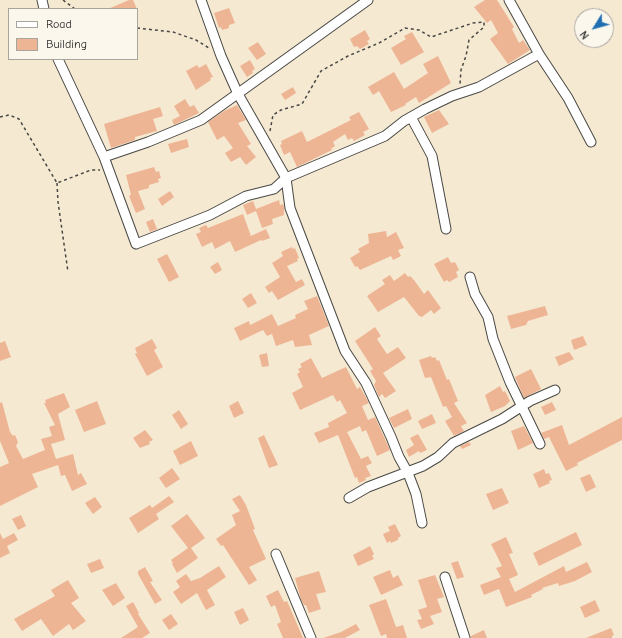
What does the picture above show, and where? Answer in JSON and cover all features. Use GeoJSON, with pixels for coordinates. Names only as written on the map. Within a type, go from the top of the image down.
{"type":"FeatureCollection","features":[{"type":"Feature","properties":{"kind":"street"},"geometry":{"type":"LineString","coordinates":[[201,0],[221,56],[238,94],[286,178],[290,208],[345,351],[366,383],[391,437],[398,457],[408,473],[416,494],[422,523]]}},
{"type":"Feature","properties":{"kind":"street"},"geometry":{"type":"LineString","coordinates":[[104,157],[148,142],[201,120],[368,0]]}},
{"type":"Feature","properties":{"kind":"street"},"geometry":{"type":"LineString","coordinates":[[509,0],[539,54],[568,98],[591,142]]}},
{"type":"Feature","properties":{"kind":"street"},"geometry":{"type":"LineString","coordinates":[[58,60],[88,120],[104,157],[136,244],[210,214],[246,196],[274,189],[286,178],[385,136],[411,117],[452,96],[479,87],[539,54]]}},
{"type":"Feature","properties":{"kind":"street"},"geometry":{"type":"LineString","coordinates":[[411,117],[432,156],[446,229]]}},
{"type":"Feature","properties":{"kind":"street"},"geometry":{"type":"LineString","coordinates":[[470,277],[475,294],[488,317],[493,339],[510,382],[540,444]]}},
{"type":"Feature","properties":{"kind":"street"},"geometry":{"type":"LineString","coordinates":[[348,498],[368,487],[408,473],[438,457],[453,443],[502,419],[522,406],[555,390]]}},
{"type":"Feature","properties":{"kind":"street"},"geometry":{"type":"LineString","coordinates":[[276,554],[311,638]]}},
{"type":"Feature","properties":{"kind":"street"},"geometry":{"type":"LineString","coordinates":[[444,577],[465,638]]}},
{"type":"Feature","properties":{"kind":"path"},"geometry":{"type":"LineString","coordinates":[[64,0],[74,8]]}},
{"type":"Feature","properties":{"kind":"path"},"geometry":{"type":"LineString","coordinates":[[266,144],[273,116],[282,110],[302,104],[321,71],[335,63],[362,52],[405,28],[420,30],[431,37],[474,23],[484,22],[484,27],[469,40],[466,56],[461,70],[461,83],[452,96]]}},
{"type":"Feature","properties":{"kind":"path"},"geometry":{"type":"LineString","coordinates":[[138,28],[173,32],[196,40],[221,56]]}},
{"type":"Feature","properties":{"kind":"path"},"geometry":{"type":"LineString","coordinates":[[0,117],[9,115],[19,119],[57,183],[58,202],[68,272]]}},
{"type":"Feature","properties":{"kind":"path"},"geometry":{"type":"LineString","coordinates":[[57,183],[91,170],[109,170]]}},
{"type":"Feature","properties":{"kind":"building"},"geometry":{"type":"Polygon","coordinates":[[[129,0],[133,0],[137,8],[110,8],[129,0]]]}},
{"type":"Feature","properties":{"kind":"building"},"geometry":{"type":"Polygon","coordinates":[[[485,0],[497,0],[514,27],[512,29],[519,43],[523,40],[530,50],[508,64],[490,39],[498,33],[491,20],[487,23],[474,7],[485,0]]]}},
{"type":"Feature","properties":{"kind":"building"},"geometry":{"type":"Polygon","coordinates":[[[229,8],[235,23],[229,25],[229,28],[222,30],[221,27],[219,28],[214,13],[229,8]]]}},
{"type":"Feature","properties":{"kind":"building"},"geometry":{"type":"Polygon","coordinates":[[[365,30],[370,39],[367,41],[369,44],[360,49],[357,46],[354,47],[350,39],[365,30]]]}},
{"type":"Feature","properties":{"kind":"building"},"geometry":{"type":"Polygon","coordinates":[[[412,32],[424,52],[401,65],[391,48],[406,39],[404,36],[412,32]]]}},
{"type":"Feature","properties":{"kind":"building"},"geometry":{"type":"Polygon","coordinates":[[[258,42],[266,54],[257,60],[248,48],[258,42]]]}},
{"type":"Feature","properties":{"kind":"building"},"geometry":{"type":"Polygon","coordinates":[[[438,56],[451,83],[419,103],[416,97],[405,104],[406,105],[391,112],[379,91],[373,95],[368,87],[394,72],[404,89],[428,73],[423,64],[438,56]]]}},
{"type":"Feature","properties":{"kind":"building"},"geometry":{"type":"Polygon","coordinates":[[[250,60],[255,69],[252,71],[253,73],[247,77],[240,66],[250,60]]]}},
{"type":"Feature","properties":{"kind":"building"},"geometry":{"type":"Polygon","coordinates":[[[206,64],[213,77],[196,90],[186,71],[197,65],[199,68],[206,64]]]}},
{"type":"Feature","properties":{"kind":"building"},"geometry":{"type":"Polygon","coordinates":[[[293,87],[296,93],[285,100],[281,94],[293,87]]]}},
{"type":"Feature","properties":{"kind":"building"},"geometry":{"type":"Polygon","coordinates":[[[185,99],[190,107],[194,105],[199,113],[174,125],[172,120],[180,116],[174,106],[185,99]]]}},
{"type":"Feature","properties":{"kind":"building"},"geometry":{"type":"Polygon","coordinates":[[[237,105],[246,120],[238,123],[251,144],[247,146],[256,157],[246,165],[240,157],[231,162],[225,153],[233,148],[224,136],[217,140],[208,122],[224,111],[237,105]]]}},
{"type":"Feature","properties":{"kind":"building"},"geometry":{"type":"Polygon","coordinates":[[[160,107],[163,116],[153,119],[157,131],[135,137],[135,140],[111,148],[104,124],[160,107]]]}},
{"type":"Feature","properties":{"kind":"building"},"geometry":{"type":"Polygon","coordinates":[[[439,110],[449,124],[432,133],[424,117],[439,110]]]}},
{"type":"Feature","properties":{"kind":"building"},"geometry":{"type":"Polygon","coordinates":[[[359,112],[369,129],[363,132],[365,135],[354,141],[352,138],[348,140],[345,134],[333,142],[335,146],[331,149],[332,150],[297,167],[290,152],[284,155],[280,145],[282,144],[281,141],[302,131],[307,142],[351,120],[349,117],[359,112]]]}},
{"type":"Feature","properties":{"kind":"building"},"geometry":{"type":"Polygon","coordinates":[[[187,139],[189,147],[171,153],[168,144],[187,139]]]}},
{"type":"Feature","properties":{"kind":"building"},"geometry":{"type":"Polygon","coordinates":[[[154,167],[156,172],[159,171],[161,178],[158,179],[159,182],[149,185],[149,188],[138,191],[145,209],[136,213],[129,196],[131,195],[126,175],[154,167]]]}},
{"type":"Feature","properties":{"kind":"building"},"geometry":{"type":"Polygon","coordinates":[[[170,191],[174,197],[162,206],[158,199],[170,191]]]}},
{"type":"Feature","properties":{"kind":"building"},"geometry":{"type":"Polygon","coordinates":[[[279,200],[280,205],[283,204],[284,207],[284,215],[272,219],[273,224],[262,228],[256,211],[247,215],[243,205],[253,201],[256,209],[279,200]]]}},
{"type":"Feature","properties":{"kind":"building"},"geometry":{"type":"Polygon","coordinates":[[[243,214],[251,236],[266,229],[270,238],[261,240],[235,252],[230,241],[215,249],[212,242],[202,247],[196,234],[201,232],[199,228],[206,225],[208,228],[243,214]]]}},
{"type":"Feature","properties":{"kind":"building"},"geometry":{"type":"Polygon","coordinates":[[[153,219],[157,229],[150,232],[146,222],[153,219]]]}},
{"type":"Feature","properties":{"kind":"building"},"geometry":{"type":"Polygon","coordinates":[[[386,231],[387,237],[396,232],[404,248],[398,250],[401,256],[393,260],[391,256],[360,270],[357,266],[355,267],[350,258],[360,252],[358,249],[369,243],[368,234],[386,231]]]}},
{"type":"Feature","properties":{"kind":"building"},"geometry":{"type":"Polygon","coordinates":[[[292,247],[293,249],[295,248],[299,258],[297,259],[298,261],[287,266],[296,282],[302,279],[305,285],[278,300],[272,291],[269,293],[265,287],[280,277],[272,263],[283,256],[281,252],[292,247]]]}},
{"type":"Feature","properties":{"kind":"building"},"geometry":{"type":"Polygon","coordinates":[[[167,254],[179,277],[169,282],[157,259],[167,254]]]}},
{"type":"Feature","properties":{"kind":"building"},"geometry":{"type":"Polygon","coordinates":[[[448,257],[451,263],[455,262],[459,270],[456,272],[458,277],[449,282],[447,280],[444,282],[434,264],[448,257]]]}},
{"type":"Feature","properties":{"kind":"building"},"geometry":{"type":"Polygon","coordinates":[[[218,262],[222,270],[215,274],[210,267],[218,262]]]}},
{"type":"Feature","properties":{"kind":"building"},"geometry":{"type":"Polygon","coordinates":[[[405,273],[408,277],[410,276],[414,280],[424,294],[428,290],[441,308],[434,314],[431,310],[422,317],[419,316],[404,297],[378,312],[367,296],[385,284],[382,280],[390,275],[394,281],[405,273]]]}},
{"type":"Feature","properties":{"kind":"building"},"geometry":{"type":"Polygon","coordinates":[[[251,293],[257,303],[248,308],[242,299],[251,293]]]}},
{"type":"Feature","properties":{"kind":"building"},"geometry":{"type":"Polygon","coordinates":[[[317,296],[329,326],[309,335],[312,345],[295,347],[293,340],[276,346],[272,334],[267,336],[263,330],[240,341],[234,328],[249,321],[250,325],[272,314],[278,326],[296,318],[295,315],[308,309],[304,301],[317,296]]]}},
{"type":"Feature","properties":{"kind":"building"},"geometry":{"type":"Polygon","coordinates":[[[545,306],[548,315],[528,321],[526,325],[511,329],[507,316],[545,306]]]}},
{"type":"Feature","properties":{"kind":"building"},"geometry":{"type":"Polygon","coordinates":[[[375,327],[381,336],[377,339],[387,354],[398,347],[406,358],[383,373],[396,391],[385,398],[382,394],[379,397],[374,385],[376,381],[370,371],[373,369],[355,341],[375,327]]]}},
{"type":"Feature","properties":{"kind":"building"},"geometry":{"type":"Polygon","coordinates":[[[583,336],[587,345],[574,350],[571,340],[583,336]]]}},
{"type":"Feature","properties":{"kind":"building"},"geometry":{"type":"Polygon","coordinates":[[[152,339],[157,348],[154,350],[163,367],[147,376],[135,354],[137,353],[135,348],[152,339]]]}},
{"type":"Feature","properties":{"kind":"building"},"geometry":{"type":"Polygon","coordinates":[[[5,341],[11,357],[0,361],[0,343],[5,341]]]}},
{"type":"Feature","properties":{"kind":"building"},"geometry":{"type":"Polygon","coordinates":[[[569,352],[574,359],[559,366],[555,357],[569,352]]]}},
{"type":"Feature","properties":{"kind":"building"},"geometry":{"type":"Polygon","coordinates":[[[267,353],[269,366],[262,367],[259,355],[267,353]]]}},
{"type":"Feature","properties":{"kind":"building"},"geometry":{"type":"Polygon","coordinates":[[[431,356],[432,358],[435,357],[437,361],[439,360],[458,401],[454,403],[467,423],[461,426],[464,431],[454,436],[445,421],[452,417],[446,406],[443,407],[431,377],[425,378],[419,360],[431,356]]]}},
{"type":"Feature","properties":{"kind":"building"},"geometry":{"type":"Polygon","coordinates":[[[311,358],[322,378],[346,367],[357,389],[360,387],[369,403],[362,406],[368,420],[375,417],[390,450],[377,456],[366,430],[362,432],[360,426],[347,432],[361,459],[368,456],[372,463],[366,466],[371,476],[365,478],[366,480],[359,483],[357,477],[355,478],[338,435],[319,443],[314,433],[329,427],[328,423],[347,413],[340,400],[337,402],[333,395],[300,410],[292,393],[303,387],[297,374],[300,372],[298,369],[302,367],[300,364],[311,358]]]}},
{"type":"Feature","properties":{"kind":"building"},"geometry":{"type":"Polygon","coordinates":[[[531,369],[541,389],[524,398],[515,377],[531,369]]]}},
{"type":"Feature","properties":{"kind":"building"},"geometry":{"type":"Polygon","coordinates":[[[500,386],[503,392],[505,391],[510,401],[505,406],[491,412],[485,395],[500,386]]]}},
{"type":"Feature","properties":{"kind":"building"},"geometry":{"type":"Polygon","coordinates":[[[64,393],[70,407],[58,414],[65,440],[51,444],[56,459],[73,454],[78,475],[81,473],[87,484],[72,491],[65,475],[61,476],[58,465],[32,474],[38,487],[0,506],[0,467],[9,463],[0,441],[0,403],[2,402],[10,432],[13,436],[15,435],[18,442],[16,446],[23,459],[45,450],[41,439],[52,436],[49,427],[55,425],[44,403],[46,403],[45,400],[64,393]]]}},
{"type":"Feature","properties":{"kind":"building"},"geometry":{"type":"Polygon","coordinates":[[[97,401],[106,424],[84,432],[75,410],[97,401]]]}},
{"type":"Feature","properties":{"kind":"building"},"geometry":{"type":"Polygon","coordinates":[[[238,401],[244,413],[234,418],[229,406],[238,401]]]}},
{"type":"Feature","properties":{"kind":"building"},"geometry":{"type":"Polygon","coordinates":[[[552,402],[556,410],[545,415],[541,407],[552,402]]]}},
{"type":"Feature","properties":{"kind":"building"},"geometry":{"type":"Polygon","coordinates":[[[408,409],[412,419],[394,428],[389,418],[408,409]]]}},
{"type":"Feature","properties":{"kind":"building"},"geometry":{"type":"Polygon","coordinates":[[[179,410],[188,424],[181,429],[172,415],[179,410]]]}},
{"type":"Feature","properties":{"kind":"building"},"geometry":{"type":"Polygon","coordinates":[[[432,414],[436,423],[422,429],[418,421],[432,414]]]}},
{"type":"Feature","properties":{"kind":"building"},"geometry":{"type":"Polygon","coordinates":[[[622,417],[622,440],[577,463],[578,465],[566,471],[549,437],[544,439],[541,433],[562,425],[569,445],[622,417]]]}},
{"type":"Feature","properties":{"kind":"building"},"geometry":{"type":"Polygon","coordinates":[[[524,426],[533,443],[518,450],[511,431],[524,426]]]}},
{"type":"Feature","properties":{"kind":"building"},"geometry":{"type":"Polygon","coordinates":[[[145,430],[153,440],[149,442],[150,444],[140,448],[133,438],[145,430]]]}},
{"type":"Feature","properties":{"kind":"building"},"geometry":{"type":"Polygon","coordinates":[[[418,434],[427,450],[420,453],[419,451],[409,457],[406,450],[414,445],[410,438],[418,434]]]}},
{"type":"Feature","properties":{"kind":"building"},"geometry":{"type":"Polygon","coordinates":[[[264,435],[278,465],[269,468],[258,438],[264,435]]]}},
{"type":"Feature","properties":{"kind":"building"},"geometry":{"type":"Polygon","coordinates":[[[191,441],[198,456],[180,465],[173,451],[191,441]]]}},
{"type":"Feature","properties":{"kind":"building"},"geometry":{"type":"Polygon","coordinates":[[[469,442],[471,445],[462,449],[460,446],[469,442]]]}},
{"type":"Feature","properties":{"kind":"building"},"geometry":{"type":"Polygon","coordinates":[[[172,468],[180,479],[166,488],[159,478],[172,468]]]}},
{"type":"Feature","properties":{"kind":"building"},"geometry":{"type":"Polygon","coordinates":[[[544,469],[546,474],[549,473],[552,480],[549,481],[550,483],[539,488],[533,474],[544,469]]]}},
{"type":"Feature","properties":{"kind":"building"},"geometry":{"type":"Polygon","coordinates":[[[590,474],[596,487],[586,492],[580,478],[590,474]]]}},
{"type":"Feature","properties":{"kind":"building"},"geometry":{"type":"Polygon","coordinates":[[[502,488],[509,503],[493,510],[486,494],[502,488]]]}},
{"type":"Feature","properties":{"kind":"building"},"geometry":{"type":"Polygon","coordinates":[[[240,495],[246,505],[255,529],[253,530],[266,559],[249,567],[257,580],[249,585],[223,545],[221,546],[216,539],[236,525],[232,515],[240,511],[232,499],[240,495]]]}},
{"type":"Feature","properties":{"kind":"building"},"geometry":{"type":"Polygon","coordinates":[[[169,496],[174,502],[156,514],[159,519],[138,533],[129,518],[150,505],[152,508],[169,496]]]}},
{"type":"Feature","properties":{"kind":"building"},"geometry":{"type":"Polygon","coordinates":[[[95,497],[102,507],[93,514],[85,503],[95,497]]]}},
{"type":"Feature","properties":{"kind":"building"},"geometry":{"type":"Polygon","coordinates":[[[187,514],[205,538],[191,548],[198,558],[177,573],[171,560],[188,548],[171,526],[187,514]]]}},
{"type":"Feature","properties":{"kind":"building"},"geometry":{"type":"Polygon","coordinates":[[[21,515],[26,526],[18,530],[12,519],[21,515]]]}},
{"type":"Feature","properties":{"kind":"building"},"geometry":{"type":"Polygon","coordinates":[[[395,524],[401,536],[398,540],[387,543],[383,534],[390,531],[388,527],[395,524]]]}},
{"type":"Feature","properties":{"kind":"building"},"geometry":{"type":"Polygon","coordinates":[[[576,532],[582,545],[539,566],[533,553],[576,532]]]}},
{"type":"Feature","properties":{"kind":"building"},"geometry":{"type":"Polygon","coordinates":[[[0,533],[3,539],[14,533],[18,540],[7,546],[10,553],[0,558],[0,533]]]}},
{"type":"Feature","properties":{"kind":"building"},"geometry":{"type":"Polygon","coordinates":[[[506,537],[513,553],[509,554],[518,575],[509,579],[515,592],[564,566],[566,572],[587,562],[592,572],[575,581],[559,586],[558,583],[542,588],[543,589],[531,595],[532,597],[506,607],[499,589],[484,595],[480,585],[501,577],[496,568],[502,566],[491,544],[506,537]]]}},
{"type":"Feature","properties":{"kind":"building"},"geometry":{"type":"Polygon","coordinates":[[[370,546],[374,554],[372,556],[374,559],[358,566],[353,555],[370,546]]]}},
{"type":"Feature","properties":{"kind":"building"},"geometry":{"type":"Polygon","coordinates":[[[100,559],[104,568],[91,573],[87,564],[100,559]]]}},
{"type":"Feature","properties":{"kind":"building"},"geometry":{"type":"Polygon","coordinates":[[[458,561],[464,577],[457,579],[451,563],[458,561]]]}},
{"type":"Feature","properties":{"kind":"building"},"geometry":{"type":"Polygon","coordinates":[[[219,566],[226,577],[207,590],[215,605],[206,610],[197,593],[181,604],[173,592],[180,587],[176,581],[186,574],[191,581],[200,578],[219,566]]]}},
{"type":"Feature","properties":{"kind":"building"},"geometry":{"type":"Polygon","coordinates":[[[145,567],[153,581],[150,582],[162,600],[155,604],[138,574],[138,571],[145,567]]]}},
{"type":"Feature","properties":{"kind":"building"},"geometry":{"type":"Polygon","coordinates":[[[390,570],[393,578],[398,575],[403,585],[381,595],[373,577],[390,570]]]}},
{"type":"Feature","properties":{"kind":"building"},"geometry":{"type":"Polygon","coordinates":[[[319,571],[326,592],[316,594],[321,609],[309,613],[306,605],[304,605],[301,600],[295,578],[319,571]]]}},
{"type":"Feature","properties":{"kind":"building"},"geometry":{"type":"Polygon","coordinates":[[[435,575],[444,597],[437,599],[442,612],[430,616],[434,624],[421,629],[417,620],[422,619],[418,610],[427,607],[418,580],[435,575]]]}},
{"type":"Feature","properties":{"kind":"building"},"geometry":{"type":"Polygon","coordinates":[[[68,580],[79,598],[71,603],[86,621],[73,630],[69,624],[53,636],[41,619],[22,631],[14,619],[55,596],[51,590],[68,580]]]}},
{"type":"Feature","properties":{"kind":"building"},"geometry":{"type":"Polygon","coordinates":[[[116,583],[125,598],[113,606],[102,590],[116,583]]]}},
{"type":"Feature","properties":{"kind":"building"},"geometry":{"type":"Polygon","coordinates":[[[278,590],[284,602],[287,601],[303,638],[283,638],[277,624],[281,622],[275,605],[271,607],[266,596],[278,590]]]}},
{"type":"Feature","properties":{"kind":"building"},"geometry":{"type":"Polygon","coordinates":[[[386,599],[396,627],[403,625],[407,638],[387,638],[386,634],[381,636],[369,605],[386,599]]]}},
{"type":"Feature","properties":{"kind":"building"},"geometry":{"type":"Polygon","coordinates":[[[595,600],[600,611],[585,618],[580,607],[595,600]]]}},
{"type":"Feature","properties":{"kind":"building"},"geometry":{"type":"Polygon","coordinates":[[[133,602],[139,613],[138,614],[150,633],[142,638],[121,638],[138,627],[126,606],[133,602]]]}},
{"type":"Feature","properties":{"kind":"building"},"geometry":{"type":"Polygon","coordinates":[[[243,608],[249,620],[240,625],[234,612],[243,608]]]}},
{"type":"Feature","properties":{"kind":"building"},"geometry":{"type":"Polygon","coordinates":[[[171,614],[178,624],[169,630],[162,620],[171,614]]]}},
{"type":"Feature","properties":{"kind":"building"},"geometry":{"type":"Polygon","coordinates":[[[356,624],[360,630],[345,638],[323,638],[341,632],[356,624]]]}},
{"type":"Feature","properties":{"kind":"building"},"geometry":{"type":"Polygon","coordinates":[[[611,628],[614,635],[612,638],[586,638],[611,628]]]}},
{"type":"Feature","properties":{"kind":"building"},"geometry":{"type":"Polygon","coordinates":[[[484,630],[487,638],[471,638],[471,636],[484,630]]]}}]}
